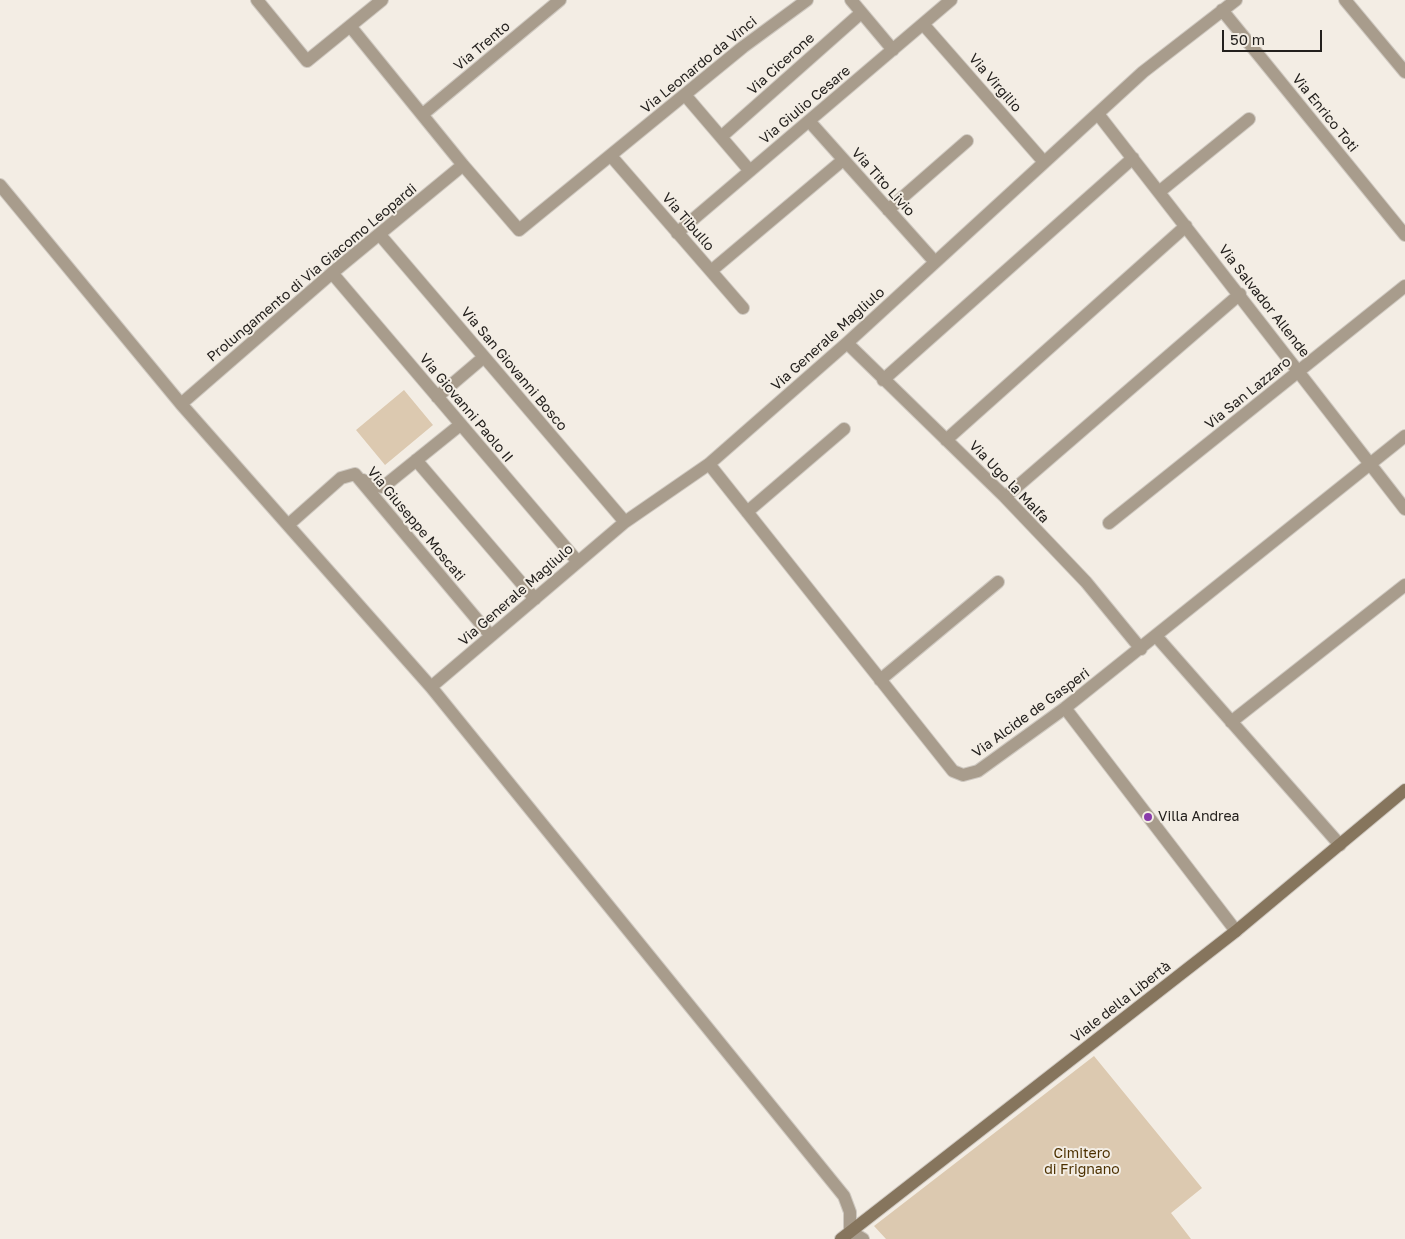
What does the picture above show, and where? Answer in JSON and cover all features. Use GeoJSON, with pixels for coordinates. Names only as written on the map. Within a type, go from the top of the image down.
{"type":"FeatureCollection","features":[{"type":"Feature","properties":{"kind":"street"},"geometry":{"type":"LineString","coordinates":[[257,0],[307,61],[382,0]]}},
{"type":"Feature","properties":{"kind":"street","name":"Via Trento"},"geometry":{"type":"LineString","coordinates":[[423,114],[560,0]]}},
{"type":"Feature","properties":{"kind":"street","name":"Via Leonardo da Vinci"},"geometry":{"type":"LineString","coordinates":[[611,156],[743,47],[807,0]]}},
{"type":"Feature","properties":{"kind":"street"},"geometry":{"type":"LineString","coordinates":[[851,0],[893,50]]}},
{"type":"Feature","properties":{"kind":"street","name":"Via Giulio Cesare"},"geometry":{"type":"LineString","coordinates":[[677,233],[952,0]]}},
{"type":"Feature","properties":{"kind":"street","name":"Via Generale Magliulo"},"geometry":{"type":"LineString","coordinates":[[431,687],[625,522],[710,464],[847,343],[1143,72],[1236,0]]}},
{"type":"Feature","properties":{"kind":"street"},"geometry":{"type":"LineString","coordinates":[[1345,0],[1405,72]]}},
{"type":"Feature","properties":{"kind":"street","name":"Via Enrico Toti"},"geometry":{"type":"LineString","coordinates":[[1222,10],[1405,235]]}},
{"type":"Feature","properties":{"kind":"street","name":"Via Cicerone"},"geometry":{"type":"LineString","coordinates":[[721,137],[861,13]]}},
{"type":"Feature","properties":{"kind":"street","name":"Via Virgilio"},"geometry":{"type":"LineString","coordinates":[[923,24],[1044,162]]}},
{"type":"Feature","properties":{"kind":"street"},"geometry":{"type":"LineString","coordinates":[[350,26],[463,165],[519,230],[611,156]]}},
{"type":"Feature","properties":{"kind":"street"},"geometry":{"type":"LineString","coordinates":[[685,95],[750,171]]}},
{"type":"Feature","properties":{"kind":"street","name":"Via Salvador Allende"},"geometry":{"type":"LineString","coordinates":[[1098,114],[1240,294],[1405,509]]}},
{"type":"Feature","properties":{"kind":"street"},"geometry":{"type":"LineString","coordinates":[[1159,192],[1249,119]]}},
{"type":"Feature","properties":{"kind":"street","name":"Via Tito Livio"},"geometry":{"type":"LineString","coordinates":[[809,121],[935,262]]}},
{"type":"Feature","properties":{"kind":"street"},"geometry":{"type":"LineString","coordinates":[[888,210],[967,141]]}},
{"type":"Feature","properties":{"kind":"street","name":"Via Tibullo"},"geometry":{"type":"LineString","coordinates":[[611,156],[743,308]]}},
{"type":"Feature","properties":{"kind":"street"},"geometry":{"type":"LineString","coordinates":[[883,380],[1133,158]]}},
{"type":"Feature","properties":{"kind":"street"},"geometry":{"type":"LineString","coordinates":[[711,271],[843,160]]}},
{"type":"Feature","properties":{"kind":"street","name":"Prolungamento di Via Giacomo Leopardi"},"geometry":{"type":"LineString","coordinates":[[181,404],[332,273],[463,165]]}},
{"type":"Feature","properties":{"kind":"street"},"geometry":{"type":"LineString","coordinates":[[0,184],[181,404],[431,687],[844,1196],[850,1212],[846,1235],[863,1239]]}},
{"type":"Feature","properties":{"kind":"street"},"geometry":{"type":"LineString","coordinates":[[946,440],[1186,226]]}},
{"type":"Feature","properties":{"kind":"street","name":"Via San Giovanni Bosco"},"geometry":{"type":"LineString","coordinates":[[380,235],[625,522]]}},
{"type":"Feature","properties":{"kind":"street","name":"Via Giovanni Paolo II"},"geometry":{"type":"LineString","coordinates":[[332,273],[578,562]]}},
{"type":"Feature","properties":{"kind":"street","name":"Via San Lazzaro"},"geometry":{"type":"LineString","coordinates":[[1109,523],[1405,286]]}},
{"type":"Feature","properties":{"kind":"street"},"geometry":{"type":"LineString","coordinates":[[1005,497],[1240,294]]}},
{"type":"Feature","properties":{"kind":"street","name":"Via Ugo la Malfa"},"geometry":{"type":"LineString","coordinates":[[847,343],[1005,497],[1086,582],[1141,649]]}},
{"type":"Feature","properties":{"kind":"street"},"geometry":{"type":"LineString","coordinates":[[437,397],[484,356]]}},
{"type":"Feature","properties":{"kind":"street"},"geometry":{"type":"LineString","coordinates":[[355,474],[368,484],[382,487],[460,425]]}},
{"type":"Feature","properties":{"kind":"street"},"geometry":{"type":"LineString","coordinates":[[747,512],[844,429]]}},
{"type":"Feature","properties":{"kind":"street","name":"Via Alcide de Gasperi"},"geometry":{"type":"LineString","coordinates":[[710,464],[953,771],[964,775],[978,771],[1065,708],[1405,436]]}},
{"type":"Feature","properties":{"kind":"street"},"geometry":{"type":"LineString","coordinates":[[416,460],[535,599]]}},
{"type":"Feature","properties":{"kind":"street","name":"Via Giuseppe Moscati"},"geometry":{"type":"LineString","coordinates":[[288,525],[341,478],[355,474],[491,636]]}},
{"type":"Feature","properties":{"kind":"street"},"geometry":{"type":"LineString","coordinates":[[880,680],[998,582]]}},
{"type":"Feature","properties":{"kind":"street"},"geometry":{"type":"LineString","coordinates":[[1230,722],[1405,585]]}},
{"type":"Feature","properties":{"kind":"street"},"geometry":{"type":"LineString","coordinates":[[1156,636],[1340,845]]}},
{"type":"Feature","properties":{"kind":"street"},"geometry":{"type":"LineString","coordinates":[[1065,708],[1236,931]]}},
{"type":"Feature","properties":{"kind":"street","name":"Viale della Libertà"},"geometry":{"type":"LineString","coordinates":[[846,1235],[1236,931],[1405,790]]}},
{"type":"Feature","properties":{"kind":"green space"},"geometry":{"type":"Polygon","coordinates":[[[404,390],[433,425],[385,465],[356,430],[404,390]]]}},
{"type":"Feature","properties":{"kind":"green space","name":"Cimitero di Frignano"},"geometry":{"type":"Polygon","coordinates":[[[1094,1056],[1202,1188],[1171,1213],[1191,1239],[886,1239],[874,1226],[1094,1056]]]}},
{"type":"Feature","properties":{"kind":"place","name":"Villa Andrea"},"geometry":{"type":"Point","coordinates":[1148,817]}}]}
